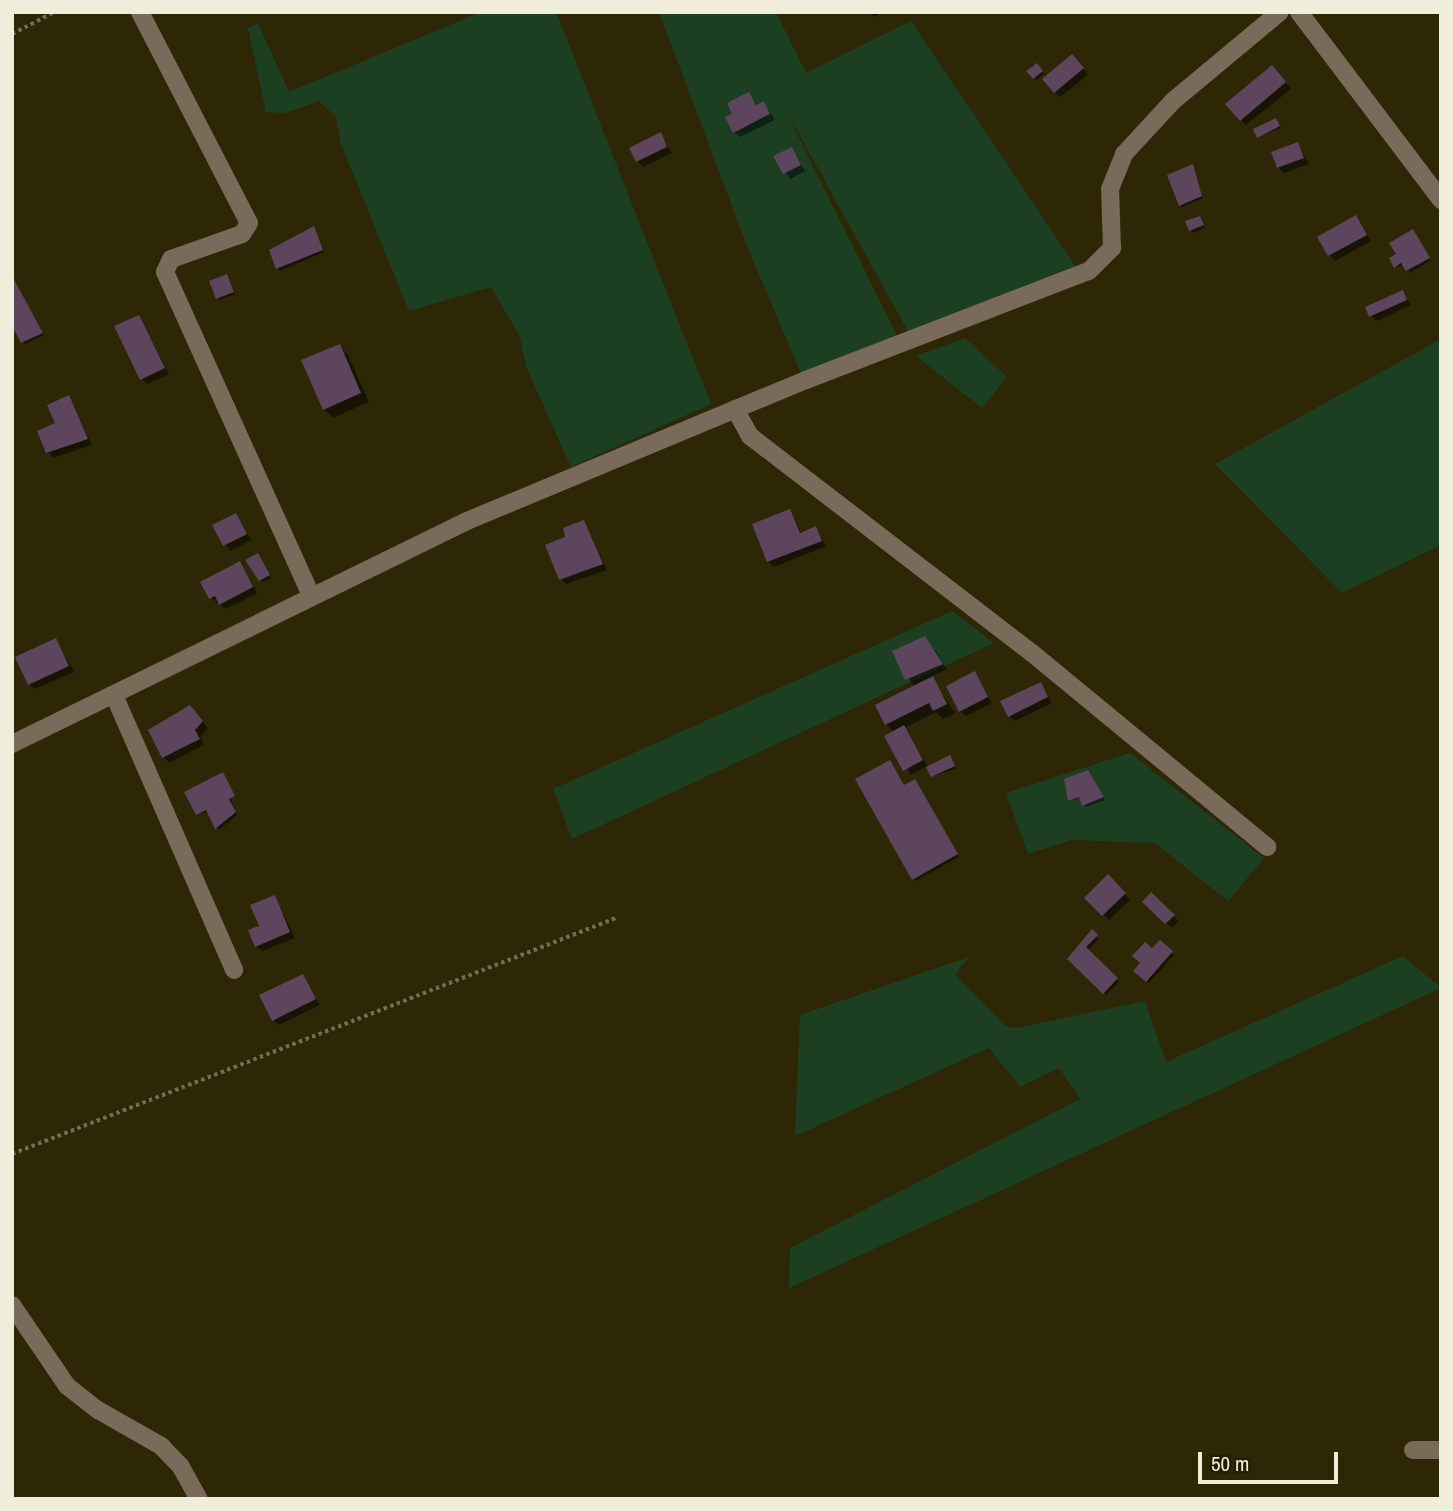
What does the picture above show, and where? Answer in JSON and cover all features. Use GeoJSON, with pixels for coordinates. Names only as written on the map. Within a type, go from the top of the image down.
{"type":"FeatureCollection","features":[{"type":"Feature","properties":{"kind":"street"},"geometry":{"type":"LineString","coordinates":[[140,12],[249,223],[242,234],[171,259],[165,265],[312,596]]}},
{"type":"Feature","properties":{"kind":"street"},"geometry":{"type":"LineString","coordinates":[[12,744],[479,516],[735,409],[1097,266],[1112,248],[1110,189],[1124,154],[1173,101],[1280,12]]}},
{"type":"Feature","properties":{"kind":"street"},"geometry":{"type":"LineString","coordinates":[[1299,12],[1441,200]]}},
{"type":"Feature","properties":{"kind":"street"},"geometry":{"type":"LineString","coordinates":[[735,409],[750,436],[1032,653],[1267,846]]}},
{"type":"Feature","properties":{"kind":"street"},"geometry":{"type":"LineString","coordinates":[[114,695],[234,970]]}},
{"type":"Feature","properties":{"kind":"street"},"geometry":{"type":"LineString","coordinates":[[12,1305],[67,1386],[98,1410],[161,1446],[181,1467],[198,1499]]}},
{"type":"Feature","properties":{"kind":"street"},"geometry":{"type":"LineString","coordinates":[[1412,1450],[1441,1450]]}},
{"type":"Feature","properties":{"kind":"path"},"geometry":{"type":"LineString","coordinates":[[12,34],[54,12]]}},
{"type":"Feature","properties":{"kind":"path"},"geometry":{"type":"LineString","coordinates":[[12,1154],[616,918]]}},
{"type":"Feature","properties":{"kind":"green space"},"geometry":{"type":"Polygon","coordinates":[[[481,12],[556,12],[711,404],[571,467],[526,366],[520,337],[491,287],[409,311],[341,144],[336,117],[319,101],[285,113],[266,112],[248,29],[258,23],[289,92],[481,12]]]}},
{"type":"Feature","properties":{"kind":"green space"},"geometry":{"type":"Polygon","coordinates":[[[659,12],[776,12],[806,73],[911,21],[1078,270],[909,333],[783,105],[898,338],[801,373],[749,251],[659,12]]]}},
{"type":"Feature","properties":{"kind":"green space"},"geometry":{"type":"Polygon","coordinates":[[[965,338],[1007,377],[982,408],[916,356],[965,338]]]}},
{"type":"Feature","properties":{"kind":"green space"},"geometry":{"type":"Polygon","coordinates":[[[1441,339],[1441,545],[1342,593],[1215,464],[1441,339]]]}},
{"type":"Feature","properties":{"kind":"green space"},"geometry":{"type":"Polygon","coordinates":[[[952,611],[994,643],[572,839],[553,789],[952,611]]]}},
{"type":"Feature","properties":{"kind":"green space"},"geometry":{"type":"Polygon","coordinates":[[[1130,753],[1264,858],[1228,901],[1155,843],[1071,840],[1028,854],[1006,793],[1130,753]]]}},
{"type":"Feature","properties":{"kind":"green space"},"geometry":{"type":"Polygon","coordinates":[[[1403,956],[1441,988],[789,1288],[790,1248],[1080,1099],[1059,1068],[1020,1087],[989,1048],[795,1136],[800,1015],[969,957],[955,974],[1005,1026],[1017,1028],[1145,1001],[1166,1062],[1403,956]]]}},
{"type":"Feature","properties":{"kind":"building"},"geometry":{"type":"Polygon","coordinates":[[[1072,54],[1084,68],[1054,93],[1042,79],[1072,54]]]}},
{"type":"Feature","properties":{"kind":"building"},"geometry":{"type":"Polygon","coordinates":[[[1037,63],[1043,71],[1033,79],[1026,71],[1037,63]]]}},
{"type":"Feature","properties":{"kind":"building"},"geometry":{"type":"Polygon","coordinates":[[[1272,65],[1286,82],[1240,121],[1225,104],[1272,65]]]}},
{"type":"Feature","properties":{"kind":"building"},"geometry":{"type":"Polygon","coordinates":[[[749,92],[756,105],[764,101],[770,114],[733,133],[725,117],[732,114],[727,103],[749,92]]]}},
{"type":"Feature","properties":{"kind":"building"},"geometry":{"type":"Polygon","coordinates":[[[1276,118],[1280,126],[1257,138],[1253,129],[1276,118]]]}},
{"type":"Feature","properties":{"kind":"building"},"geometry":{"type":"Polygon","coordinates":[[[661,132],[667,147],[636,162],[629,148],[661,132]]]}},
{"type":"Feature","properties":{"kind":"building"},"geometry":{"type":"Polygon","coordinates":[[[1298,142],[1304,158],[1277,168],[1271,152],[1298,142]]]}},
{"type":"Feature","properties":{"kind":"building"},"geometry":{"type":"Polygon","coordinates":[[[792,147],[801,165],[783,174],[773,156],[792,147]]]}},
{"type":"Feature","properties":{"kind":"building"},"geometry":{"type":"Polygon","coordinates":[[[1193,164],[1202,196],[1179,206],[1167,175],[1193,164]]]}},
{"type":"Feature","properties":{"kind":"building"},"geometry":{"type":"Polygon","coordinates":[[[1356,215],[1367,235],[1328,256],[1317,237],[1356,215]]]}},
{"type":"Feature","properties":{"kind":"building"},"geometry":{"type":"Polygon","coordinates":[[[1200,216],[1204,225],[1189,231],[1185,221],[1200,216]]]}},
{"type":"Feature","properties":{"kind":"building"},"geometry":{"type":"Polygon","coordinates":[[[314,226],[323,250],[276,269],[269,250],[314,226]]]}},
{"type":"Feature","properties":{"kind":"building"},"geometry":{"type":"Polygon","coordinates":[[[1413,229],[1430,258],[1406,271],[1401,263],[1394,268],[1389,258],[1396,254],[1389,243],[1413,229]]]}},
{"type":"Feature","properties":{"kind":"building"},"geometry":{"type":"Polygon","coordinates":[[[227,274],[234,292],[216,299],[209,281],[227,274]]]}},
{"type":"Feature","properties":{"kind":"building"},"geometry":{"type":"Polygon","coordinates":[[[12,276],[43,333],[21,343],[12,326],[12,276]]]}},
{"type":"Feature","properties":{"kind":"building"},"geometry":{"type":"Polygon","coordinates":[[[1403,290],[1407,300],[1369,317],[1365,307],[1403,290]]]}},
{"type":"Feature","properties":{"kind":"building"},"geometry":{"type":"Polygon","coordinates":[[[139,315],[165,368],[140,380],[114,326],[139,315]]]}},
{"type":"Feature","properties":{"kind":"building"},"geometry":{"type":"Polygon","coordinates":[[[340,344],[361,393],[323,410],[301,360],[340,344]]]}},
{"type":"Feature","properties":{"kind":"building"},"geometry":{"type":"Polygon","coordinates":[[[69,395],[88,439],[46,453],[37,431],[55,423],[47,405],[69,395]]]}},
{"type":"Feature","properties":{"kind":"building"},"geometry":{"type":"Polygon","coordinates":[[[790,509],[800,533],[816,526],[822,541],[767,562],[752,524],[790,509]]]}},
{"type":"Feature","properties":{"kind":"building"},"geometry":{"type":"Polygon","coordinates":[[[236,513],[247,534],[223,546],[212,525],[236,513]]]}},
{"type":"Feature","properties":{"kind":"building"},"geometry":{"type":"Polygon","coordinates":[[[584,520],[603,564],[559,580],[545,545],[565,537],[563,528],[584,520]]]}},
{"type":"Feature","properties":{"kind":"building"},"geometry":{"type":"Polygon","coordinates":[[[258,553],[270,575],[259,581],[245,560],[258,553]]]}},
{"type":"Feature","properties":{"kind":"building"},"geometry":{"type":"Polygon","coordinates":[[[240,561],[253,587],[219,605],[215,596],[209,599],[200,582],[240,561]]]}},
{"type":"Feature","properties":{"kind":"building"},"geometry":{"type":"Polygon","coordinates":[[[925,636],[943,664],[905,680],[892,651],[925,636]]]}},
{"type":"Feature","properties":{"kind":"building"},"geometry":{"type":"Polygon","coordinates":[[[56,638],[69,666],[28,685],[15,657],[56,638]]]}},
{"type":"Feature","properties":{"kind":"building"},"geometry":{"type":"Polygon","coordinates":[[[975,671],[988,697],[959,712],[946,686],[975,671]]]}},
{"type":"Feature","properties":{"kind":"building"},"geometry":{"type":"Polygon","coordinates":[[[933,676],[947,704],[933,711],[929,703],[885,725],[875,705],[933,676]]]}},
{"type":"Feature","properties":{"kind":"building"},"geometry":{"type":"Polygon","coordinates":[[[1041,682],[1048,697],[1008,717],[1000,701],[1041,682]]]}},
{"type":"Feature","properties":{"kind":"building"},"geometry":{"type":"Polygon","coordinates":[[[190,705],[203,721],[195,730],[200,739],[162,758],[148,730],[190,705]]]}},
{"type":"Feature","properties":{"kind":"building"},"geometry":{"type":"Polygon","coordinates":[[[904,725],[923,760],[903,771],[884,736],[904,725]]]}},
{"type":"Feature","properties":{"kind":"building"},"geometry":{"type":"Polygon","coordinates":[[[950,755],[955,766],[931,777],[926,767],[950,755]]]}},
{"type":"Feature","properties":{"kind":"building"},"geometry":{"type":"Polygon","coordinates":[[[890,760],[904,785],[915,779],[958,854],[912,880],[855,779],[890,760]]]}},
{"type":"Feature","properties":{"kind":"building"},"geometry":{"type":"Polygon","coordinates":[[[1088,770],[1104,797],[1082,806],[1079,797],[1068,801],[1064,779],[1088,770]]]}},
{"type":"Feature","properties":{"kind":"building"},"geometry":{"type":"Polygon","coordinates":[[[223,772],[235,796],[229,799],[236,812],[215,829],[206,810],[196,815],[184,792],[223,772]]]}},
{"type":"Feature","properties":{"kind":"building"},"geometry":{"type":"Polygon","coordinates":[[[1108,874],[1126,893],[1102,916],[1084,898],[1108,874]]]}},
{"type":"Feature","properties":{"kind":"building"},"geometry":{"type":"Polygon","coordinates":[[[1151,892],[1175,915],[1165,924],[1142,902],[1151,892]]]}},
{"type":"Feature","properties":{"kind":"building"},"geometry":{"type":"Polygon","coordinates":[[[275,895],[290,932],[255,947],[248,930],[259,926],[250,905],[275,895]]]}},
{"type":"Feature","properties":{"kind":"building"},"geometry":{"type":"Polygon","coordinates":[[[1092,929],[1098,935],[1086,947],[1118,978],[1103,994],[1067,959],[1092,929]]]}},
{"type":"Feature","properties":{"kind":"building"},"geometry":{"type":"Polygon","coordinates":[[[1160,940],[1173,951],[1146,982],[1133,971],[1140,963],[1132,956],[1145,942],[1152,948],[1160,940]]]}},
{"type":"Feature","properties":{"kind":"building"},"geometry":{"type":"Polygon","coordinates":[[[303,974],[316,999],[272,1021],[259,995],[303,974]]]}}]}
